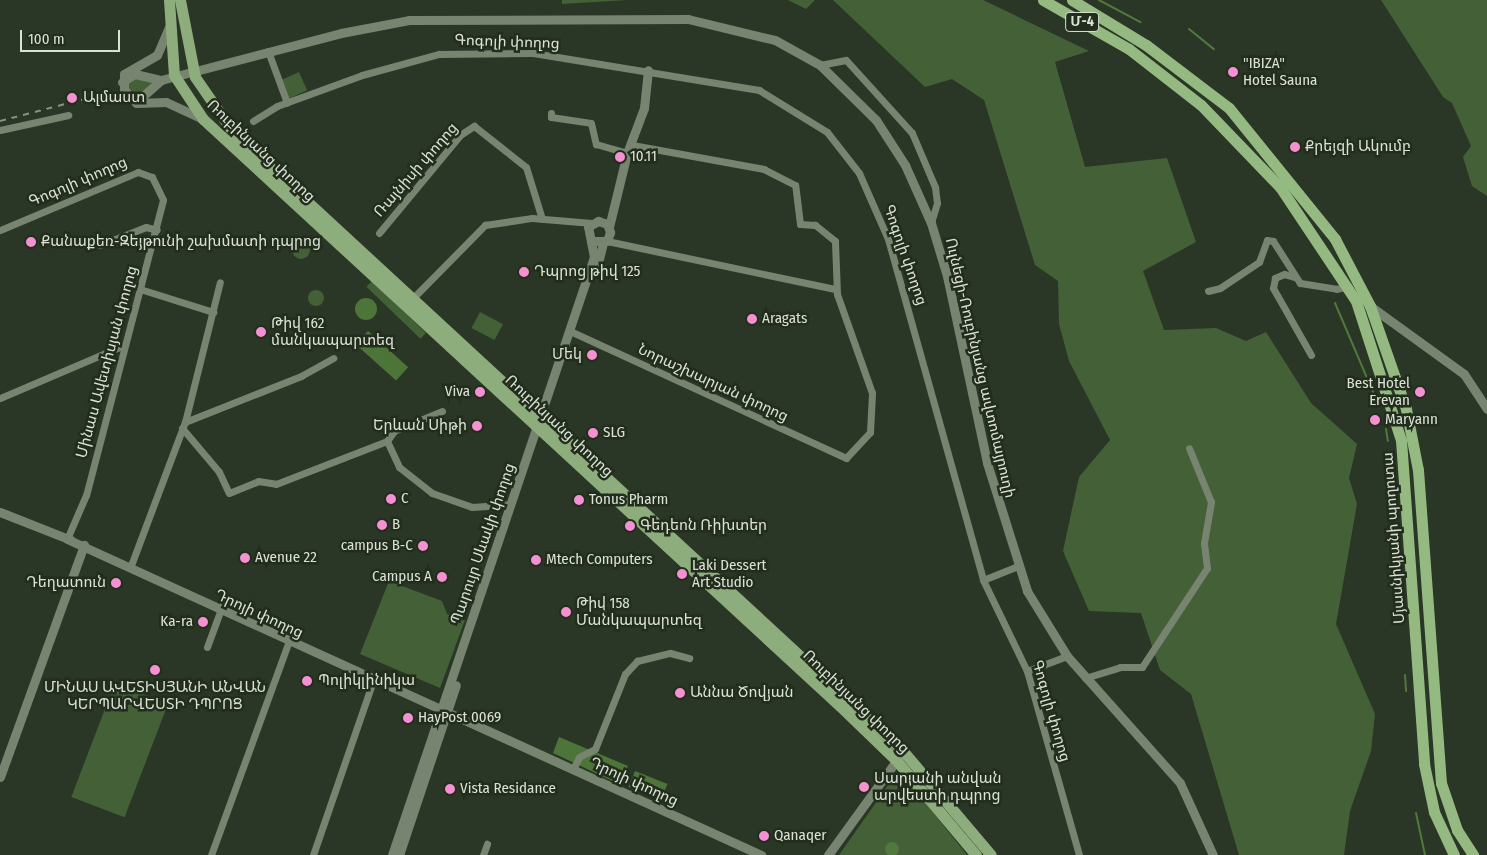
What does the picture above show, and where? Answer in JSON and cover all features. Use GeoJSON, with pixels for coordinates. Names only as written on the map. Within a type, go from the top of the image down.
{"type":"FeatureCollection","features":[{"type":"Feature","properties":{"kind":"highway","name":"Մյասնիկյանի պողոտա"},"geometry":{"type":"LineString","coordinates":[[1043,0],[1136,54],[1201,105],[1280,187],[1349,286],[1380,363],[1401,440],[1424,764],[1434,812],[1454,855]]}},
{"type":"Feature","properties":{"kind":"highway","name":"Մյասնիկյանի պողոտա"},"geometry":{"type":"LineString","coordinates":[[1072,0],[1146,44],[1229,108],[1335,239],[1370,306],[1406,409],[1416,462],[1441,783],[1457,830],[1473,855]]}},
{"type":"Feature","properties":{"kind":"main road","name":"Ռուբինյանց փողոց"},"geometry":{"type":"LineString","coordinates":[[169,0],[172,63],[177,84],[203,119],[541,424],[900,755],[991,855]]}},
{"type":"Feature","properties":{"kind":"main road","name":"Ռուբինյանց փողոց"},"geometry":{"type":"LineString","coordinates":[[180,0],[195,77],[235,134],[413,298],[541,424]]}},
{"type":"Feature","properties":{"kind":"main road"},"geometry":{"type":"LineString","coordinates":[[172,63],[190,58]]}},
{"type":"Feature","properties":{"kind":"main road"},"geometry":{"type":"LineString","coordinates":[[177,84],[195,77]]}},
{"type":"Feature","properties":{"kind":"main road","name":"Ռուբինյանց փողոց"},"geometry":{"type":"LineString","coordinates":[[900,755],[976,855]]}},
{"type":"Feature","properties":{"kind":"street","name":"Ուլնեցի-Ռուբինյանց ավտոմայրուղի"},"geometry":{"type":"LineString","coordinates":[[161,80],[268,51],[392,21],[543,22],[662,17],[755,34],[820,65],[876,120],[905,165],[931,223],[947,276],[972,402],[1016,567],[1067,656],[1084,678],[1180,783],[1213,855]]}},
{"type":"Feature","properties":{"kind":"street"},"geometry":{"type":"LineString","coordinates":[[169,28],[157,56],[126,70],[122,82],[129,99],[144,104],[166,102],[203,119]]}},
{"type":"Feature","properties":{"kind":"street"},"geometry":{"type":"LineString","coordinates":[[268,51],[286,103]]}},
{"type":"Feature","properties":{"kind":"street","name":"Գոգոլի փողոց"},"geometry":{"type":"LineString","coordinates":[[253,121],[286,103],[362,74],[439,54],[533,53],[733,84],[779,99],[827,132],[859,173],[888,239],[918,337],[935,419],[983,580],[1027,671],[1079,855]]}},
{"type":"Feature","properties":{"kind":"street"},"geometry":{"type":"LineString","coordinates":[[820,65],[846,60],[912,133],[935,187],[937,203],[931,223]]}},
{"type":"Feature","properties":{"kind":"street"},"geometry":{"type":"LineString","coordinates":[[591,241],[606,234],[614,216],[630,149],[644,108],[648,70]]}},
{"type":"Feature","properties":{"kind":"street"},"geometry":{"type":"LineString","coordinates":[[122,82],[135,74],[161,80]]}},
{"type":"Feature","properties":{"kind":"street"},"geometry":{"type":"LineString","coordinates":[[129,99],[144,95],[161,80]]}},
{"type":"Feature","properties":{"kind":"street"},"geometry":{"type":"LineString","coordinates":[[413,298],[475,230],[500,219],[542,219],[575,222],[590,226],[619,243],[835,288],[834,241],[815,225],[800,224],[795,185],[764,169],[596,144],[591,123],[551,117],[551,113]]}},
{"type":"Feature","properties":{"kind":"street"},"geometry":{"type":"LineString","coordinates":[[0,130],[68,115]]}},
{"type":"Feature","properties":{"kind":"street","name":"Ռայնիսի փողոց"},"geometry":{"type":"LineString","coordinates":[[379,233],[460,136],[474,126],[526,167],[542,219]]}},
{"type":"Feature","properties":{"kind":"street","name":"Գոգոլի փողոց"},"geometry":{"type":"LineString","coordinates":[[0,230],[138,172],[147,171],[160,190]]}},
{"type":"Feature","properties":{"kind":"street","name":"Մինաս Ավետիսյան փողոց"},"geometry":{"type":"LineString","coordinates":[[67,539],[86,495],[124,345],[163,208],[160,190]]}},
{"type":"Feature","properties":{"kind":"street","name":"Պարույր Սևակի փողոց"},"geometry":{"type":"LineString","coordinates":[[572,332],[594,257],[590,226]]}},
{"type":"Feature","properties":{"kind":"street"},"geometry":{"type":"LineString","coordinates":[[100,245],[146,227],[157,230]]}},
{"type":"Feature","properties":{"kind":"street","name":"Պարույր Սևակի փողոց"},"geometry":{"type":"LineString","coordinates":[[392,855],[444,710],[606,234]]}},
{"type":"Feature","properties":{"kind":"street"},"geometry":{"type":"LineString","coordinates":[[1208,291],[1220,288],[1259,262],[1268,240],[1273,241],[1294,278]]}},
{"type":"Feature","properties":{"kind":"street"},"geometry":{"type":"LineString","coordinates":[[1311,355],[1273,288],[1275,278],[1284,274],[1336,290],[1349,286]]}},
{"type":"Feature","properties":{"kind":"street"},"geometry":{"type":"LineString","coordinates":[[130,567],[183,425],[220,282]]}},
{"type":"Feature","properties":{"kind":"street","name":"Նորաշխարյան փողոց"},"geometry":{"type":"LineString","coordinates":[[572,332],[846,458],[870,432],[874,408],[868,375],[849,334],[835,288]]}},
{"type":"Feature","properties":{"kind":"street"},"geometry":{"type":"LineString","coordinates":[[140,290],[213,312]]}},
{"type":"Feature","properties":{"kind":"street"},"geometry":{"type":"LineString","coordinates":[[1370,306],[1464,374],[1487,409]]}},
{"type":"Feature","properties":{"kind":"street"},"geometry":{"type":"LineString","coordinates":[[0,398],[124,345]]}},
{"type":"Feature","properties":{"kind":"street"},"geometry":{"type":"LineString","coordinates":[[183,425],[301,376],[333,358]]}},
{"type":"Feature","properties":{"kind":"street"},"geometry":{"type":"LineString","coordinates":[[183,425],[219,472],[229,493],[258,481],[276,484],[388,441],[394,430],[442,412]]}},
{"type":"Feature","properties":{"kind":"street","name":"Պարույր Սևակի փողոց"},"geometry":{"type":"LineString","coordinates":[[399,855],[511,504],[541,424]]}},
{"type":"Feature","properties":{"kind":"street"},"geometry":{"type":"LineString","coordinates":[[388,441],[399,467],[432,492],[472,507],[511,504]]}},
{"type":"Feature","properties":{"kind":"street"},"geometry":{"type":"LineString","coordinates":[[1084,678],[1120,667],[1142,667],[1207,568],[1204,543],[1211,502],[1189,448]]}},
{"type":"Feature","properties":{"kind":"street","name":"Դրոյի փողոց"},"geometry":{"type":"LineString","coordinates":[[0,512],[67,539],[221,608],[761,855]]}},
{"type":"Feature","properties":{"kind":"street"},"geometry":{"type":"LineString","coordinates":[[0,777],[83,547]]}},
{"type":"Feature","properties":{"kind":"street"},"geometry":{"type":"LineString","coordinates":[[983,580],[1016,567]]}},
{"type":"Feature","properties":{"kind":"street"},"geometry":{"type":"LineString","coordinates":[[207,647],[221,608]]}},
{"type":"Feature","properties":{"kind":"street","name":"Դրոյի փողոց"},"geometry":{"type":"LineString","coordinates":[[221,608],[288,643],[444,710]]}},
{"type":"Feature","properties":{"kind":"street"},"geometry":{"type":"LineString","coordinates":[[211,855],[288,643]]}},
{"type":"Feature","properties":{"kind":"street"},"geometry":{"type":"LineString","coordinates":[[573,769],[579,756],[595,749],[625,674],[637,662],[670,653],[689,658]]}},
{"type":"Feature","properties":{"kind":"street"},"geometry":{"type":"LineString","coordinates":[[1027,671],[1067,656]]}},
{"type":"Feature","properties":{"kind":"street"},"geometry":{"type":"LineString","coordinates":[[313,855],[373,681]]}},
{"type":"Feature","properties":{"kind":"street"},"geometry":{"type":"LineString","coordinates":[[828,855],[900,755]]}},
{"type":"Feature","properties":{"kind":"street"},"geometry":{"type":"LineString","coordinates":[[483,855],[487,844]]}},
{"type":"Feature","properties":{"kind":"shaded area"},"geometry":{"type":"Polygon","coordinates":[[[562,0],[627,0],[562,4],[562,0]]]}},
{"type":"Feature","properties":{"kind":"shaded area"},"geometry":{"type":"Polygon","coordinates":[[[788,0],[815,0],[806,9],[788,0]]]}},
{"type":"Feature","properties":{"kind":"shaded area"},"geometry":{"type":"Polygon","coordinates":[[[833,0],[983,0],[1089,51],[1055,62],[1085,167],[1167,158],[1196,242],[1143,271],[1164,330],[1216,328],[1246,341],[1266,332],[1311,403],[1357,444],[1349,478],[1357,504],[1336,624],[1375,714],[1371,751],[1350,811],[1344,855],[1239,855],[1191,694],[1160,670],[1141,613],[1089,611],[1063,551],[1079,477],[1110,440],[1069,361],[1059,324],[1058,281],[1035,265],[984,100],[952,79],[925,87],[833,0]]]}},
{"type":"Feature","properties":{"kind":"shaded area"},"geometry":{"type":"Polygon","coordinates":[[[1381,0],[1487,0],[1487,196],[1472,186],[1463,157],[1471,146],[1452,103],[1443,97],[1381,0]]]}},
{"type":"Feature","properties":{"kind":"shaded area"},"geometry":{"type":"Polygon","coordinates":[[[299,72],[307,90],[289,98],[281,80],[299,72]]]}},
{"type":"Feature","properties":{"kind":"shaded area"},"geometry":{"type":"Polygon","coordinates":[[[133,78],[153,82],[145,92],[135,95],[128,86],[133,78]]]}},
{"type":"Feature","properties":{"kind":"shaded area"},"geometry":{"type":"Polygon","coordinates":[[[301,241],[307,244],[310,250],[307,256],[301,259],[295,256],[292,250],[295,244],[301,241]]]}},
{"type":"Feature","properties":{"kind":"shaded area"},"geometry":{"type":"Polygon","coordinates":[[[372,281],[426,333],[420,339],[366,287],[372,281]]]}},
{"type":"Feature","properties":{"kind":"shaded area"},"geometry":{"type":"Polygon","coordinates":[[[313,290],[319,290],[324,295],[322,304],[313,306],[308,301],[308,295],[313,290]]]}},
{"type":"Feature","properties":{"kind":"shaded area"},"geometry":{"type":"Polygon","coordinates":[[[366,298],[374,301],[377,309],[374,317],[366,320],[358,317],[355,309],[358,301],[366,298]]]}},
{"type":"Feature","properties":{"kind":"shaded area"},"geometry":{"type":"Polygon","coordinates":[[[480,312],[503,324],[495,340],[472,328],[480,312]]]}},
{"type":"Feature","properties":{"kind":"shaded area"},"geometry":{"type":"Polygon","coordinates":[[[368,331],[408,367],[396,381],[356,344],[368,331]]]}},
{"type":"Feature","properties":{"kind":"shaded area"},"geometry":{"type":"Polygon","coordinates":[[[389,581],[442,601],[447,614],[465,620],[440,688],[360,654],[389,581]]]}},
{"type":"Feature","properties":{"kind":"shaded area"},"geometry":{"type":"Polygon","coordinates":[[[115,683],[168,703],[124,817],[71,797],[115,683]]]}},
{"type":"Feature","properties":{"kind":"shaded area"},"geometry":{"type":"Polygon","coordinates":[[[559,737],[628,766],[619,784],[553,753],[559,737]]]}},
{"type":"Feature","properties":{"kind":"shaded area"},"geometry":{"type":"Polygon","coordinates":[[[635,771],[667,784],[661,800],[629,787],[635,771]]]}},
{"type":"Feature","properties":{"kind":"shaded area"},"geometry":{"type":"Polygon","coordinates":[[[896,774],[914,789],[967,855],[839,855],[896,774]]]}},
{"type":"Feature","properties":{"kind":"shaded area"},"geometry":{"type":"Polygon","coordinates":[[[892,842],[897,844],[899,849],[897,854],[892,856],[887,854],[885,849],[887,844],[892,842]]]}},
{"type":"Feature","properties":{"kind":"waterway"},"geometry":{"type":"LineString","coordinates":[[1099,0],[1140,22]]}},
{"type":"Feature","properties":{"kind":"waterway"},"geometry":{"type":"LineString","coordinates":[[1189,29],[1214,49]]}},
{"type":"Feature","properties":{"kind":"waterway"},"geometry":{"type":"LineString","coordinates":[[1335,303],[1373,392]]}},
{"type":"Feature","properties":{"kind":"waterway"},"geometry":{"type":"LineString","coordinates":[[1386,429],[1388,441]]}},
{"type":"Feature","properties":{"kind":"waterway"},"geometry":{"type":"LineString","coordinates":[[1405,675],[1406,691]]}},
{"type":"Feature","properties":{"kind":"waterway"},"geometry":{"type":"LineString","coordinates":[[1416,813],[1425,855]]}},
{"type":"Feature","properties":{"kind":"railway"},"geometry":{"type":"LineString","coordinates":[[0,121],[104,94]]}},
{"type":"Feature","properties":{"kind":"place","name":"\"IBIZA\" Hotel Sauna"},"geometry":{"type":"Point","coordinates":[1233,72]}},
{"type":"Feature","properties":{"kind":"place","name":"Ալմաստ"},"geometry":{"type":"Point","coordinates":[72,98]}},
{"type":"Feature","properties":{"kind":"place","name":"Քրեյզի Ակումբ"},"geometry":{"type":"Point","coordinates":[1295,147]}},
{"type":"Feature","properties":{"kind":"place","name":"10.11"},"geometry":{"type":"Point","coordinates":[620,157]}},
{"type":"Feature","properties":{"kind":"place","name":"Քանաքեռ-Զեյթունի շախմատի դպրոց"},"geometry":{"type":"Point","coordinates":[31,242]}},
{"type":"Feature","properties":{"kind":"place","name":"Դպրոց թիվ 125"},"geometry":{"type":"Point","coordinates":[524,272]}},
{"type":"Feature","properties":{"kind":"place","name":"Aragats"},"geometry":{"type":"Point","coordinates":[752,319]}},
{"type":"Feature","properties":{"kind":"place","name":"Թիվ 162 մանկապարտեզ"},"geometry":{"type":"Point","coordinates":[261,332]}},
{"type":"Feature","properties":{"kind":"place","name":"Մեկ"},"geometry":{"type":"Point","coordinates":[592,355]}},
{"type":"Feature","properties":{"kind":"place","name":"Viva"},"geometry":{"type":"Point","coordinates":[480,392]}},
{"type":"Feature","properties":{"kind":"place","name":"Best Hotel Erevan"},"geometry":{"type":"Point","coordinates":[1420,392]}},
{"type":"Feature","properties":{"kind":"place","name":"Maryann"},"geometry":{"type":"Point","coordinates":[1375,420]}},
{"type":"Feature","properties":{"kind":"place","name":"Երևան Սիթի"},"geometry":{"type":"Point","coordinates":[477,426]}},
{"type":"Feature","properties":{"kind":"place","name":"SLG"},"geometry":{"type":"Point","coordinates":[593,433]}},
{"type":"Feature","properties":{"kind":"place","name":"C"},"geometry":{"type":"Point","coordinates":[391,499]}},
{"type":"Feature","properties":{"kind":"place","name":"Tonus Pharm"},"geometry":{"type":"Point","coordinates":[579,500]}},
{"type":"Feature","properties":{"kind":"place","name":"B"},"geometry":{"type":"Point","coordinates":[382,525]}},
{"type":"Feature","properties":{"kind":"place","name":"Գեդեոն Ռիխտեր"},"geometry":{"type":"Point","coordinates":[630,526]}},
{"type":"Feature","properties":{"kind":"place","name":"campus B-C"},"geometry":{"type":"Point","coordinates":[423,546]}},
{"type":"Feature","properties":{"kind":"place","name":"Avenue 22"},"geometry":{"type":"Point","coordinates":[245,558]}},
{"type":"Feature","properties":{"kind":"place","name":"Mtech Computers"},"geometry":{"type":"Point","coordinates":[536,560]}},
{"type":"Feature","properties":{"kind":"place","name":"Laki Dessert Art Studio"},"geometry":{"type":"Point","coordinates":[682,574]}},
{"type":"Feature","properties":{"kind":"place","name":"Campus A"},"geometry":{"type":"Point","coordinates":[442,577]}},
{"type":"Feature","properties":{"kind":"place","name":"Դեղատուն"},"geometry":{"type":"Point","coordinates":[116,583]}},
{"type":"Feature","properties":{"kind":"place","name":"Թիվ 158 Մանկապարտեզ"},"geometry":{"type":"Point","coordinates":[566,612]}},
{"type":"Feature","properties":{"kind":"place","name":"Ka-ra"},"geometry":{"type":"Point","coordinates":[203,622]}},
{"type":"Feature","properties":{"kind":"place","name":"ՄԻՆԱՍ ԱՎԵՏԻՍՅԱՆԻ ԱՆՎԱՆ ԿԵՐՊԱՐՎԵՍՏԻ ԴՊՐՈՑ"},"geometry":{"type":"Point","coordinates":[155,670]}},
{"type":"Feature","properties":{"kind":"place","name":"Պոլիկլինիկա"},"geometry":{"type":"Point","coordinates":[307,681]}},
{"type":"Feature","properties":{"kind":"place","name":"Աննա Ծովյան"},"geometry":{"type":"Point","coordinates":[680,693]}},
{"type":"Feature","properties":{"kind":"place","name":"HayPost 0069"},"geometry":{"type":"Point","coordinates":[408,718]}},
{"type":"Feature","properties":{"kind":"place","name":"Սարյանի անվան արվեստի դպրոց"},"geometry":{"type":"Point","coordinates":[864,787]}},
{"type":"Feature","properties":{"kind":"place","name":"Vista Residance"},"geometry":{"type":"Point","coordinates":[450,789]}},
{"type":"Feature","properties":{"kind":"place","name":"Qanaqer"},"geometry":{"type":"Point","coordinates":[764,836]}}]}
